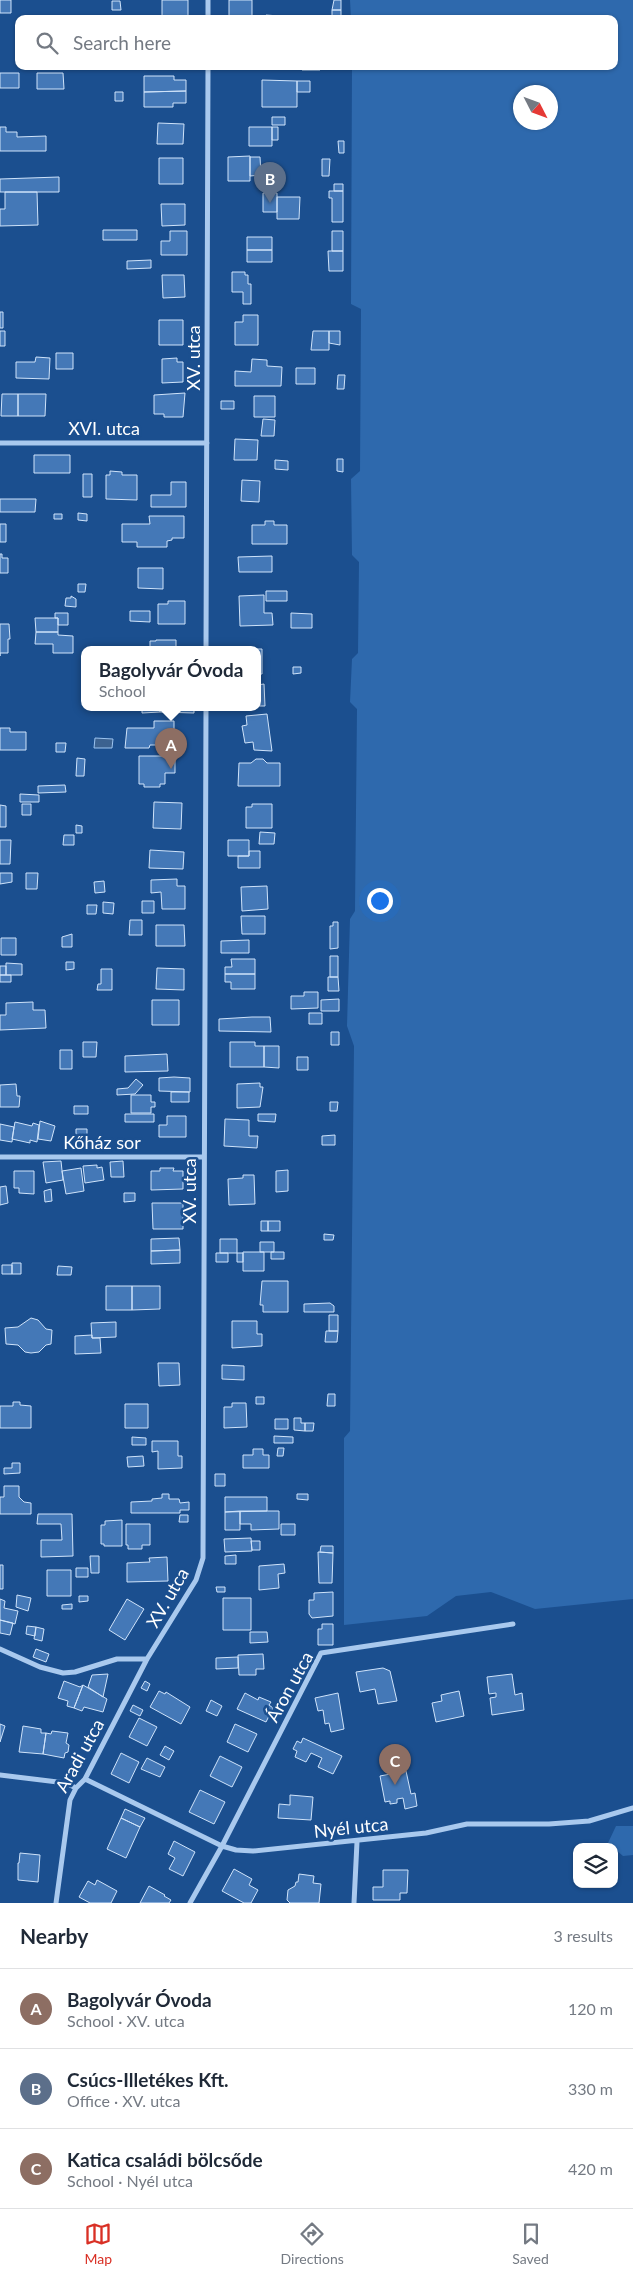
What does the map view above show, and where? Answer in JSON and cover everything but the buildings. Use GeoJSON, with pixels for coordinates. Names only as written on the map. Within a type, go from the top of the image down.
{"type":"FeatureCollection","features":[{"type":"Feature","properties":{"kind":"street"},"geometry":{"type":"LineString","coordinates":[[208,0],[208,15]]}},
{"type":"Feature","properties":{"kind":"street","name":"XV. utca"},"geometry":{"type":"LineString","coordinates":[[206,646],[208,70]]}},
{"type":"Feature","properties":{"kind":"street","name":"XVI. utca"},"geometry":{"type":"LineString","coordinates":[[0,443],[207,443]]}},
{"type":"Feature","properties":{"kind":"street","name":"XV. utca"},"geometry":{"type":"LineString","coordinates":[[147,1659],[196,1580],[203,1558],[206,711]]}},
{"type":"Feature","properties":{"kind":"street","name":"Kőház sor"},"geometry":{"type":"LineString","coordinates":[[0,1157],[204,1157]]}},
{"type":"Feature","properties":{"kind":"street","name":"Áron utca"},"geometry":{"type":"LineString","coordinates":[[190,1903],[222,1846],[321,1653],[513,1624]]}},
{"type":"Feature","properties":{"kind":"street"},"geometry":{"type":"LineString","coordinates":[[0,1649],[40,1667],[63,1673],[75,1672],[116,1659],[147,1659]]}},
{"type":"Feature","properties":{"kind":"street","name":"Aradi utca"},"geometry":{"type":"LineString","coordinates":[[56,1903],[70,1800],[76,1788],[85,1779],[147,1659]]}},
{"type":"Feature","properties":{"kind":"street"},"geometry":{"type":"LineString","coordinates":[[0,1774],[66,1783],[76,1788]]}},
{"type":"Feature","properties":{"kind":"street","name":"Nyél utca"},"geometry":{"type":"LineString","coordinates":[[85,1779],[222,1846],[236,1850],[252,1851],[357,1842],[426,1833],[468,1824],[549,1824],[589,1821],[633,1808]]}},
{"type":"Feature","properties":{"kind":"street"},"geometry":{"type":"LineString","coordinates":[[354,1903],[357,1842]]}},
{"type":"Feature","properties":{"kind":"shaded area"},"geometry":{"type":"Polygon","coordinates":[[[350,0],[633,0],[633,1599],[535,1609],[491,1592],[456,1596],[427,1616],[344,1625],[344,1438],[350,1431],[354,1046],[347,1026],[350,919],[355,911],[357,709],[350,702],[352,659],[358,653],[359,562],[352,555],[351,479],[360,471],[361,309],[351,304],[352,70],[618,70],[618,15],[351,15],[350,0]]]}},
{"type":"Feature","properties":{"kind":"shaded area"},"geometry":{"type":"Polygon","coordinates":[[[95,738],[113,739],[112,748],[94,748],[95,738]]]}},
{"type":"Feature","properties":{"kind":"shaded area"},"geometry":{"type":"Polygon","coordinates":[[[616,1826],[633,1826],[633,1855],[623,1856],[618,1852],[618,1843],[608,1843],[616,1826]]]}},
{"type":"Feature","properties":{"kind":"place","name":"Csúcs-Illetékes Kft."},"geometry":{"type":"Point","coordinates":[270,203]}},
{"type":"Feature","properties":{"kind":"place","name":"Bagolyvár Óvoda"},"geometry":{"type":"Point","coordinates":[171,769]}},
{"type":"Feature","properties":{"kind":"place","name":"Katica családi bölcsőde"},"geometry":{"type":"Point","coordinates":[395,1785]}}]}
